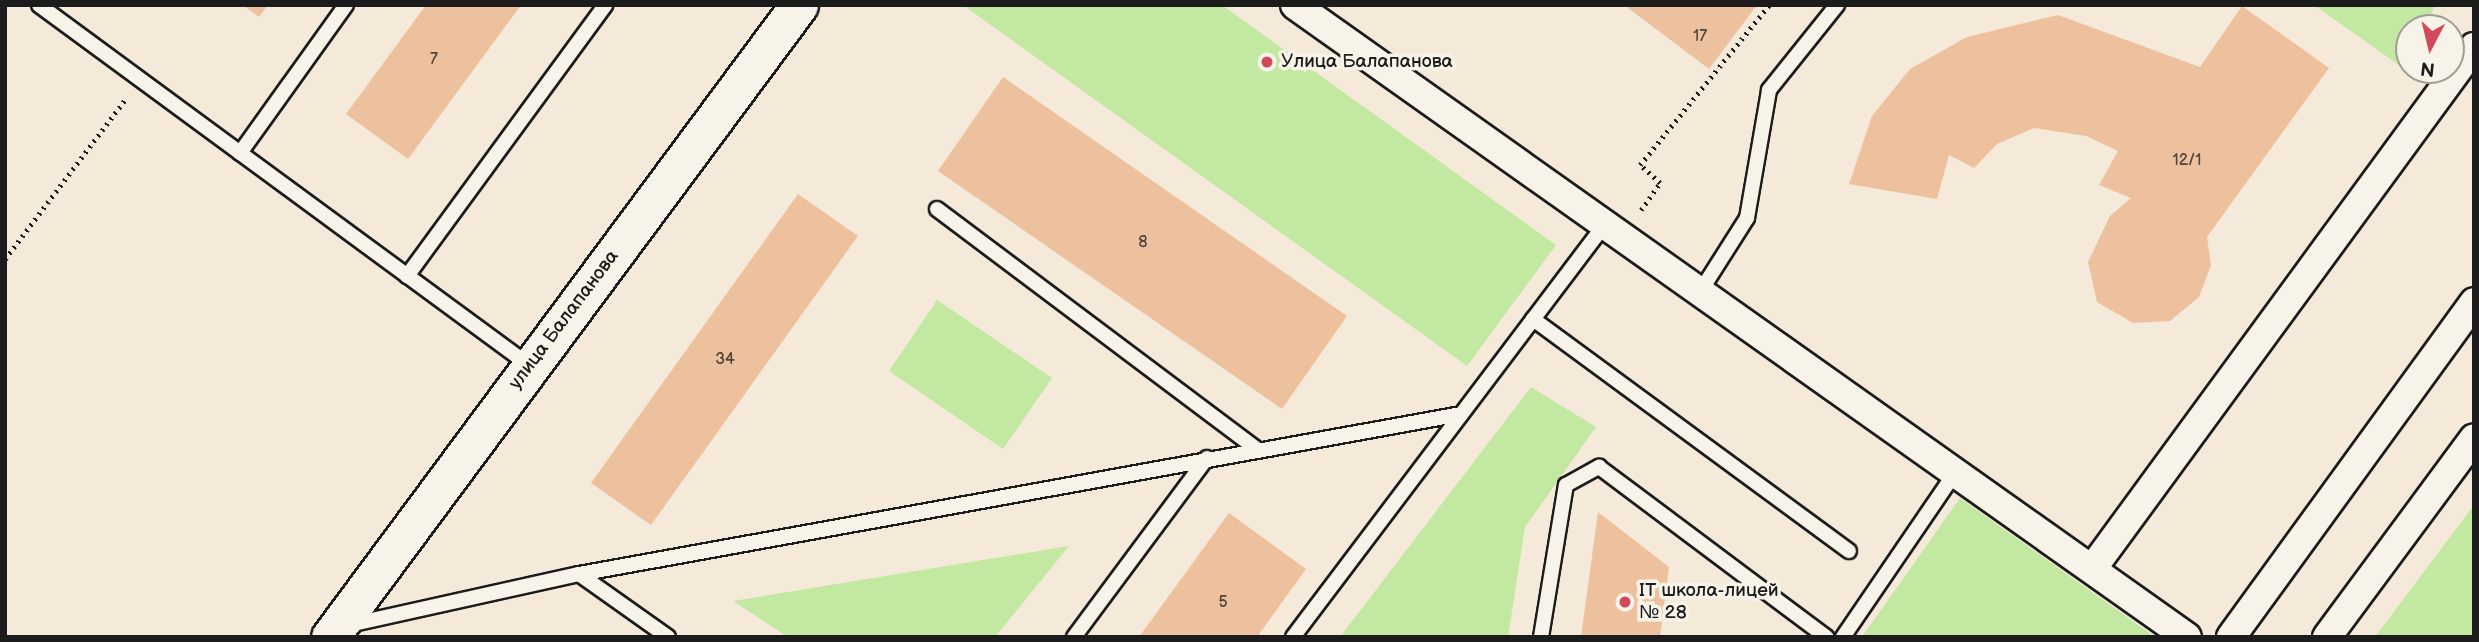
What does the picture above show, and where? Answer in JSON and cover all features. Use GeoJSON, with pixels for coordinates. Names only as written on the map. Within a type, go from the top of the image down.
{"type":"FeatureCollection","features":[{"type":"Feature","properties":{"kind":"street","name":"улица Балапанова"},"geometry":{"type":"LineString","coordinates":[[340,634],[530,366],[799,5]]}},
{"type":"Feature","properties":{"kind":"street"},"geometry":{"type":"LineString","coordinates":[[1295,5],[2187,637]]}},
{"type":"Feature","properties":{"kind":"street"},"geometry":{"type":"LineString","coordinates":[[2092,569],[2474,47]]}},
{"type":"Feature","properties":{"kind":"street"},"geometry":{"type":"LineString","coordinates":[[2231,637],[2474,302]]}},
{"type":"Feature","properties":{"kind":"street"},"geometry":{"type":"LineString","coordinates":[[2328,637],[2474,438]]}},
{"type":"Feature","properties":{"kind":"lane"},"geometry":{"type":"LineString","coordinates":[[39,5],[530,366]]}},
{"type":"Feature","properties":{"kind":"lane"},"geometry":{"type":"LineString","coordinates":[[240,153],[346,5]]}},
{"type":"Feature","properties":{"kind":"lane"},"geometry":{"type":"LineString","coordinates":[[407,276],[605,5]]}},
{"type":"Feature","properties":{"kind":"lane"},"geometry":{"type":"LineString","coordinates":[[1700,292],[1747,218],[1769,90],[1837,5]]}},
{"type":"Feature","properties":{"kind":"lane"},"geometry":{"type":"LineString","coordinates":[[937,209],[1257,449]]}},
{"type":"Feature","properties":{"kind":"lane"},"geometry":{"type":"LineString","coordinates":[[1293,637],[1533,319],[1613,231]]}},
{"type":"Feature","properties":{"kind":"lane"},"geometry":{"type":"LineString","coordinates":[[1533,319],[1849,551]]}},
{"type":"Feature","properties":{"kind":"lane"},"geometry":{"type":"LineString","coordinates":[[340,634],[579,573],[1461,414]]}},
{"type":"Feature","properties":{"kind":"lane"},"geometry":{"type":"LineString","coordinates":[[1074,637],[1207,458]]}},
{"type":"Feature","properties":{"kind":"lane"},"geometry":{"type":"LineString","coordinates":[[1541,637],[1566,485],[1599,467],[1826,637]]}},
{"type":"Feature","properties":{"kind":"lane"},"geometry":{"type":"LineString","coordinates":[[1843,637],[1955,473]]}},
{"type":"Feature","properties":{"kind":"lane"},"geometry":{"type":"LineString","coordinates":[[579,573],[668,637]]}},
{"type":"Feature","properties":{"kind":"path"},"geometry":{"type":"LineString","coordinates":[[1613,231],[1660,183],[1640,166],[1769,5]]}},
{"type":"Feature","properties":{"kind":"path"},"geometry":{"type":"LineString","coordinates":[[5,259],[140,80]]}},
{"type":"Feature","properties":{"kind":"green space"},"geometry":{"type":"Polygon","coordinates":[[[963,5],[1222,5],[1556,245],[1467,366],[963,5]]]}},
{"type":"Feature","properties":{"kind":"green space"},"geometry":{"type":"Polygon","coordinates":[[[2314,5],[2435,5],[2431,14],[2395,14],[2395,62],[2314,5]]]}},
{"type":"Feature","properties":{"kind":"green space"},"geometry":{"type":"Polygon","coordinates":[[[937,300],[1052,378],[1003,449],[889,371],[937,300]]]}},
{"type":"Feature","properties":{"kind":"green space"},"geometry":{"type":"Polygon","coordinates":[[[1531,387],[1596,427],[1525,527],[1508,637],[1340,637],[1531,387]]]}},
{"type":"Feature","properties":{"kind":"green space"},"geometry":{"type":"Polygon","coordinates":[[[1960,498],[2155,637],[1862,637],[1960,498]]]}},
{"type":"Feature","properties":{"kind":"green space"},"geometry":{"type":"Polygon","coordinates":[[[2474,505],[2474,637],[2375,637],[2474,505]]]}},
{"type":"Feature","properties":{"kind":"green space"},"geometry":{"type":"Polygon","coordinates":[[[1069,546],[995,637],[788,637],[733,601],[1069,546]]]}},
{"type":"Feature","properties":{"kind":"building"},"geometry":{"type":"Polygon","coordinates":[[[243,5],[268,5],[259,17],[243,5]]]}},
{"type":"Feature","properties":{"kind":"building"},"geometry":{"type":"Polygon","coordinates":[[[426,5],[521,5],[408,159],[346,114],[426,5]]]}},
{"type":"Feature","properties":{"kind":"building"},"geometry":{"type":"Polygon","coordinates":[[[1624,5],[1757,5],[1709,69],[1624,5]]]}},
{"type":"Feature","properties":{"kind":"building"},"geometry":{"type":"Polygon","coordinates":[[[2242,6],[2329,68],[2207,237],[2211,265],[2199,297],[2170,321],[2133,323],[2097,302],[2088,262],[2110,216],[2131,198],[2099,185],[2118,151],[2086,136],[2034,128],[1997,144],[1974,168],[1949,155],[1937,199],[1849,184],[1872,116],[1910,69],[1967,37],[2058,15],[2200,67],[2242,6]]]}},
{"type":"Feature","properties":{"kind":"building"},"geometry":{"type":"Polygon","coordinates":[[[1003,77],[1347,316],[1282,409],[938,171],[1003,77]]]}},
{"type":"Feature","properties":{"kind":"building"},"geometry":{"type":"Polygon","coordinates":[[[798,194],[858,236],[651,525],[591,483],[798,194]]]}},
{"type":"Feature","properties":{"kind":"building","name":"IT школа-лицей № 28"},"geometry":{"type":"Polygon","coordinates":[[[1598,512],[1669,567],[1660,637],[1581,637],[1598,512]]]}},
{"type":"Feature","properties":{"kind":"building"},"geometry":{"type":"Polygon","coordinates":[[[1229,513],[1306,569],[1257,637],[1139,637],[1229,513]]]}},
{"type":"Feature","properties":{"kind":"place","name":"Улица Балапанова"},"geometry":{"type":"Point","coordinates":[1267,62]}},
{"type":"Feature","properties":{"kind":"place","name":"IT школа-лицей № 28"},"geometry":{"type":"Point","coordinates":[1625,602]}}]}
